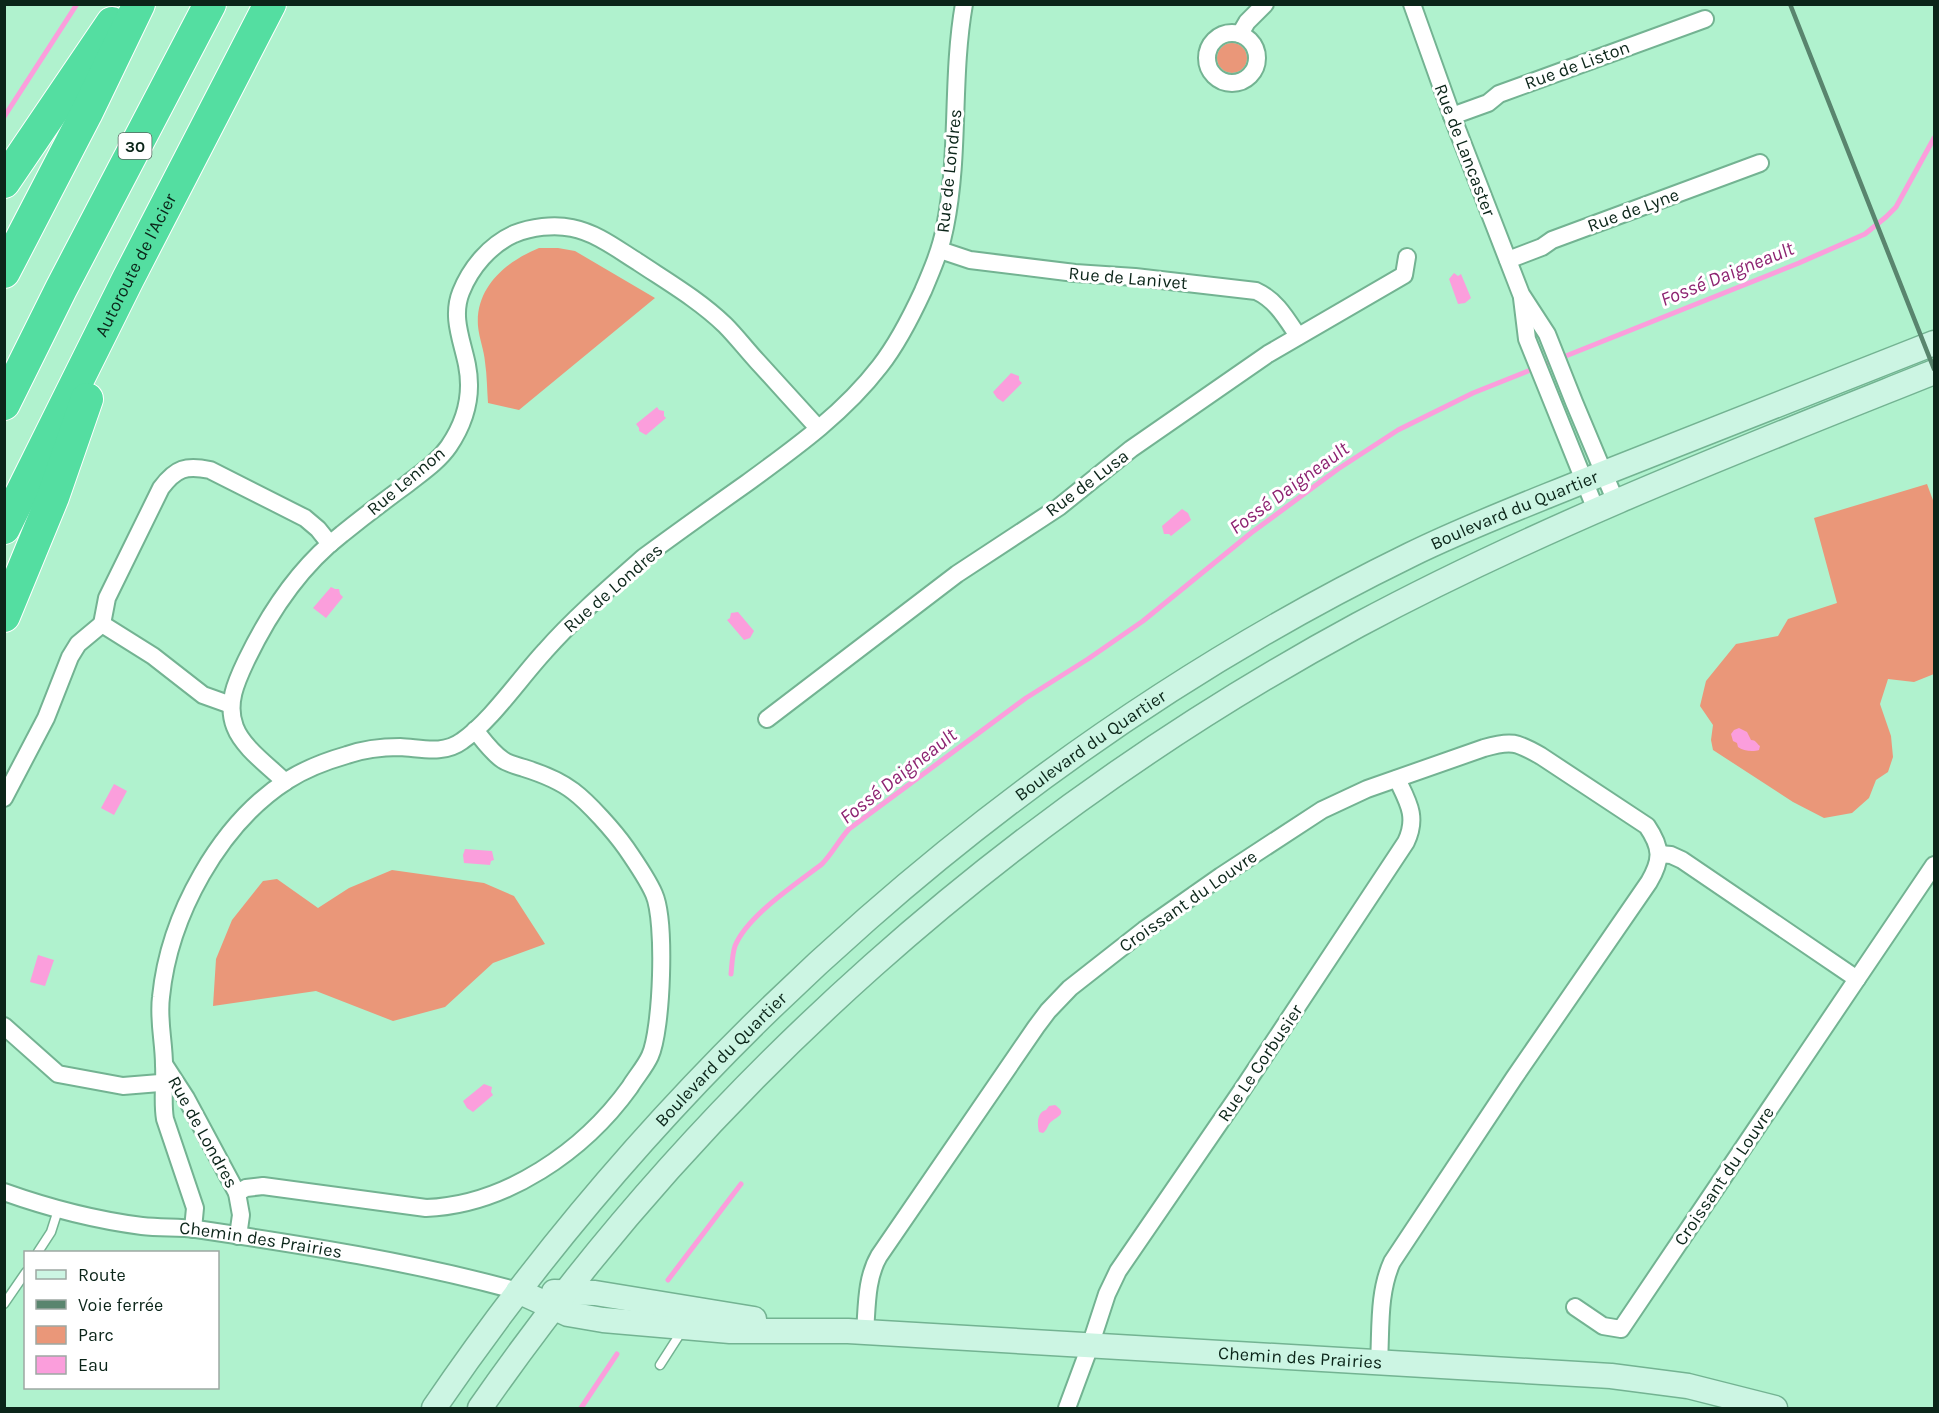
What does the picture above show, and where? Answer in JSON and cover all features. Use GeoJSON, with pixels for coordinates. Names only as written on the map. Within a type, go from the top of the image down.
{"type":"FeatureCollection","features":[{"type":"Feature","properties":{"kind":"highway"},"geometry":{"type":"LineString","coordinates":[[4,182],[125,4]]}},
{"type":"Feature","properties":{"kind":"highway"},"geometry":{"type":"LineString","coordinates":[[4,272],[99,88],[139,4]]}},
{"type":"Feature","properties":{"kind":"highway","name":"30"},"geometry":{"type":"LineString","coordinates":[[4,404],[61,289],[210,4]]}},
{"type":"Feature","properties":{"kind":"highway","name":"Autoroute de l'Acier"},"geometry":{"type":"LineString","coordinates":[[4,528],[216,104],[270,4]]}},
{"type":"Feature","properties":{"kind":"highway"},"geometry":{"type":"LineString","coordinates":[[4,616],[53,497],[128,279]]}},
{"type":"Feature","properties":{"kind":"highway"},"geometry":{"type":"LineString","coordinates":[[4,370],[61,289]]}},
{"type":"Feature","properties":{"kind":"main road","name":"Boulevard du Quartier"},"geometry":{"type":"LineString","coordinates":[[434,1408],[518,1291],[592,1200],[692,1087],[764,1015],[886,903],[1024,793],[1137,713],[1215,663],[1381,569],[1449,536],[1935,343]]}},
{"type":"Feature","properties":{"kind":"main road","name":"Boulevard du Quartier"},"geometry":{"type":"LineString","coordinates":[[480,1408],[593,1258],[690,1147],[788,1045],[910,934],[1031,836],[1096,788],[1169,738],[1256,684],[1319,647],[1443,581],[1606,506],[1757,442],[1935,372]]}},
{"type":"Feature","properties":{"kind":"main road","name":"Chemin des Prairies"},"geometry":{"type":"LineString","coordinates":[[518,1291],[560,1300],[595,1293],[824,1329],[1611,1376],[1719,1393],[1775,1408]]}},
{"type":"Feature","properties":{"kind":"main road","name":"Chemin des Prairies"},"geometry":{"type":"LineString","coordinates":[[560,1300],[568,1314],[681,1328],[730,1331],[824,1329]]}},
{"type":"Feature","properties":{"kind":"street","name":"Rue de Londres"},"geometry":{"type":"LineString","coordinates":[[238,1236],[240,1207],[237,1192],[186,1098],[170,1082],[164,1065],[160,1025],[161,994],[172,942],[195,886],[223,843],[249,812],[273,790],[315,765],[376,748],[402,747],[437,750],[461,742],[475,730],[558,636],[622,576],[794,449],[847,402],[880,365],[914,310],[939,249],[945,227],[952,174],[958,62],[964,4]]}},
{"type":"Feature","properties":{"kind":"street"},"geometry":{"type":"LineString","coordinates":[[1240,34],[1247,22],[1265,4]]}},
{"type":"Feature","properties":{"kind":"street","name":"Rue de Lancaster"},"geometry":{"type":"LineString","coordinates":[[1412,4],[1452,116],[1531,320],[1547,334],[1574,402],[1594,477],[1606,506]]}},
{"type":"Feature","properties":{"kind":"street","name":"Rue de Liston"},"geometry":{"type":"LineString","coordinates":[[1452,116],[1488,103],[1499,94],[1509,90],[1705,20]]}},
{"type":"Feature","properties":{"kind":"street","name":"Rue de Lyne"},"geometry":{"type":"LineString","coordinates":[[1508,260],[1542,247],[1552,240],[1760,163]]}},
{"type":"Feature","properties":{"kind":"street","name":"Rue Lennon"},"geometry":{"type":"LineString","coordinates":[[231,705],[232,695],[240,674],[258,636],[277,604],[299,576],[330,544],[442,456],[457,435],[467,411],[470,387],[458,331],[457,312],[460,293],[484,255],[502,240],[524,230],[546,226],[571,227],[598,236],[701,304],[726,326],[818,428]]}},
{"type":"Feature","properties":{"kind":"street","name":"Rue de Lanivet"},"geometry":{"type":"LineString","coordinates":[[939,249],[970,261],[1257,291],[1269,296],[1298,336]]}},
{"type":"Feature","properties":{"kind":"street","name":"Rue de Lusa"},"geometry":{"type":"LineString","coordinates":[[767,719],[957,574],[1059,507],[1131,450],[1268,354],[1404,275],[1407,257]]}},
{"type":"Feature","properties":{"kind":"street","name":"Rue de Lancaster"},"geometry":{"type":"LineString","coordinates":[[1531,320],[1527,339],[1555,410],[1594,477]]}},
{"type":"Feature","properties":{"kind":"street"},"geometry":{"type":"LineString","coordinates":[[4,798],[46,718],[70,657],[78,644],[102,624],[107,598],[161,488],[170,476],[183,469],[195,467],[210,470],[305,518],[330,544]]}},
{"type":"Feature","properties":{"kind":"street"},"geometry":{"type":"LineString","coordinates":[[102,624],[153,656],[203,694],[231,705],[231,715],[242,741],[285,782]]}},
{"type":"Feature","properties":{"kind":"street"},"geometry":{"type":"LineString","coordinates":[[237,1192],[246,1188],[263,1186],[426,1208],[450,1207],[480,1199],[541,1170],[588,1134],[619,1102],[649,1058],[654,1045],[660,1002],[659,927],[655,895],[614,831],[573,791],[538,773],[503,760],[475,730]]}},
{"type":"Feature","properties":{"kind":"street","name":"Croissant du Louvre"},"geometry":{"type":"LineString","coordinates":[[865,1332],[869,1286],[879,1256],[1036,1027],[1058,1000],[1096,966],[1158,919],[1338,801],[1484,748],[1508,742],[1519,744],[1596,791],[1647,826],[1654,836],[1659,854]]}},
{"type":"Feature","properties":{"kind":"street","name":"Rue Le Corbusier"},"geometry":{"type":"LineString","coordinates":[[1067,1408],[1107,1294],[1118,1271],[1240,1093],[1406,842],[1411,831],[1412,817],[1409,804],[1397,779]]}},
{"type":"Feature","properties":{"kind":"street"},"geometry":{"type":"LineString","coordinates":[[1379,1362],[1383,1293],[1386,1276],[1392,1262],[1648,882],[1656,868],[1659,854],[1671,855],[1682,860],[1857,979]]}},
{"type":"Feature","properties":{"kind":"street","name":"Croissant du Louvre"},"geometry":{"type":"LineString","coordinates":[[1575,1307],[1603,1326],[1621,1329],[1935,865]]}},
{"type":"Feature","properties":{"kind":"street"},"geometry":{"type":"LineString","coordinates":[[4,1026],[58,1074],[123,1086],[170,1082]]}},
{"type":"Feature","properties":{"kind":"street","name":"Rue de Londres"},"geometry":{"type":"LineString","coordinates":[[170,1082],[163,1107],[195,1208],[193,1229]]}},
{"type":"Feature","properties":{"kind":"street","name":"Chemin des Prairies"},"geometry":{"type":"LineString","coordinates":[[4,1192],[58,1210],[141,1226],[193,1229],[403,1264],[518,1291]]}},
{"type":"Feature","properties":{"kind":"lane"},"geometry":{"type":"LineString","coordinates":[[39,1251],[51,1232],[58,1210]]}},
{"type":"Feature","properties":{"kind":"lane"},"geometry":{"type":"LineString","coordinates":[[4,1304],[24,1275]]}},
{"type":"Feature","properties":{"kind":"lane"},"geometry":{"type":"LineString","coordinates":[[660,1365],[678,1337],[681,1328]]}},
{"type":"Feature","properties":{"kind":"green space"},"geometry":{"type":"Polygon","coordinates":[[[1232,43],[1243,47],[1247,58],[1243,69],[1232,73],[1221,69],[1217,58],[1221,47],[1232,43]]]}},
{"type":"Feature","properties":{"kind":"green space"},"geometry":{"type":"Polygon","coordinates":[[[539,248],[575,251],[655,298],[519,410],[488,403],[478,312],[482,299],[495,277],[516,260],[539,248]]]}},
{"type":"Feature","properties":{"kind":"green space"},"geometry":{"type":"Polygon","coordinates":[[[1927,484],[1934,503],[1934,674],[1914,682],[1888,679],[1880,704],[1891,736],[1893,757],[1888,772],[1876,780],[1869,798],[1852,813],[1824,818],[1793,802],[1713,750],[1711,740],[1713,725],[1700,706],[1706,681],[1736,644],[1778,636],[1788,619],[1837,603],[1814,518],[1927,484]]]}},
{"type":"Feature","properties":{"kind":"green space"},"geometry":{"type":"Polygon","coordinates":[[[392,870],[484,883],[514,896],[545,944],[493,963],[445,1007],[393,1021],[316,991],[213,1006],[216,959],[232,920],[263,881],[277,879],[318,908],[349,888],[392,870]]]}},
{"type":"Feature","properties":{"kind":"water"},"geometry":{"type":"Polygon","coordinates":[[[1454,273],[1458,276],[1461,274],[1471,298],[1465,303],[1458,304],[1449,279],[1454,273]]]}},
{"type":"Feature","properties":{"kind":"water"},"geometry":{"type":"Polygon","coordinates":[[[1011,373],[1019,376],[1022,383],[1003,402],[993,392],[1011,373]]]}},
{"type":"Feature","properties":{"kind":"water"},"geometry":{"type":"Polygon","coordinates":[[[657,407],[664,411],[666,418],[646,435],[639,431],[636,424],[657,407]]]}},
{"type":"Feature","properties":{"kind":"water"},"geometry":{"type":"Polygon","coordinates":[[[1182,509],[1188,513],[1191,520],[1171,536],[1164,534],[1162,526],[1182,509]]]}},
{"type":"Feature","properties":{"kind":"water"},"geometry":{"type":"Polygon","coordinates":[[[331,587],[339,589],[343,597],[326,618],[313,608],[331,587]]]}},
{"type":"Feature","properties":{"kind":"water"},"geometry":{"type":"Polygon","coordinates":[[[738,612],[754,631],[750,638],[744,640],[727,620],[731,613],[738,612]]]}},
{"type":"Feature","properties":{"kind":"water"},"geometry":{"type":"Polygon","coordinates":[[[1739,728],[1747,732],[1751,740],[1760,746],[1759,750],[1748,751],[1738,747],[1731,734],[1739,728]]]}},
{"type":"Feature","properties":{"kind":"water"},"geometry":{"type":"Polygon","coordinates":[[[114,784],[127,791],[114,815],[101,808],[114,784]]]}},
{"type":"Feature","properties":{"kind":"water"},"geometry":{"type":"Polygon","coordinates":[[[465,849],[492,851],[494,860],[490,865],[464,863],[465,849]]]}},
{"type":"Feature","properties":{"kind":"water"},"geometry":{"type":"Polygon","coordinates":[[[38,955],[54,960],[45,986],[30,982],[38,955]]]}},
{"type":"Feature","properties":{"kind":"water"},"geometry":{"type":"Polygon","coordinates":[[[484,1084],[492,1087],[493,1095],[473,1112],[463,1101],[484,1084]]]}},
{"type":"Feature","properties":{"kind":"water"},"geometry":{"type":"Polygon","coordinates":[[[1055,1105],[1061,1111],[1060,1116],[1049,1124],[1043,1133],[1039,1132],[1039,1116],[1049,1106],[1055,1105]]]}},
{"type":"Feature","properties":{"kind":"waterway"},"geometry":{"type":"LineString","coordinates":[[4,117],[77,4]]}},
{"type":"Feature","properties":{"kind":"waterway","name":"Fossé Daigneault"},"geometry":{"type":"LineString","coordinates":[[731,974],[735,946],[750,923],[773,901],[822,864],[849,829],[1026,698],[1143,621],[1251,533],[1338,469],[1398,430],[1473,393],[1799,263],[1865,234],[1896,207],[1934,138]]}},
{"type":"Feature","properties":{"kind":"waterway","name":"Fossé Daigneault"},"geometry":{"type":"LineString","coordinates":[[668,1280],[741,1184]]}},
{"type":"Feature","properties":{"kind":"waterway","name":"Fossé Daigneault"},"geometry":{"type":"LineString","coordinates":[[581,1408],[617,1354]]}},
{"type":"Feature","properties":{"kind":"railway"},"geometry":{"type":"LineString","coordinates":[[1790,4],[1934,369]]}}]}
